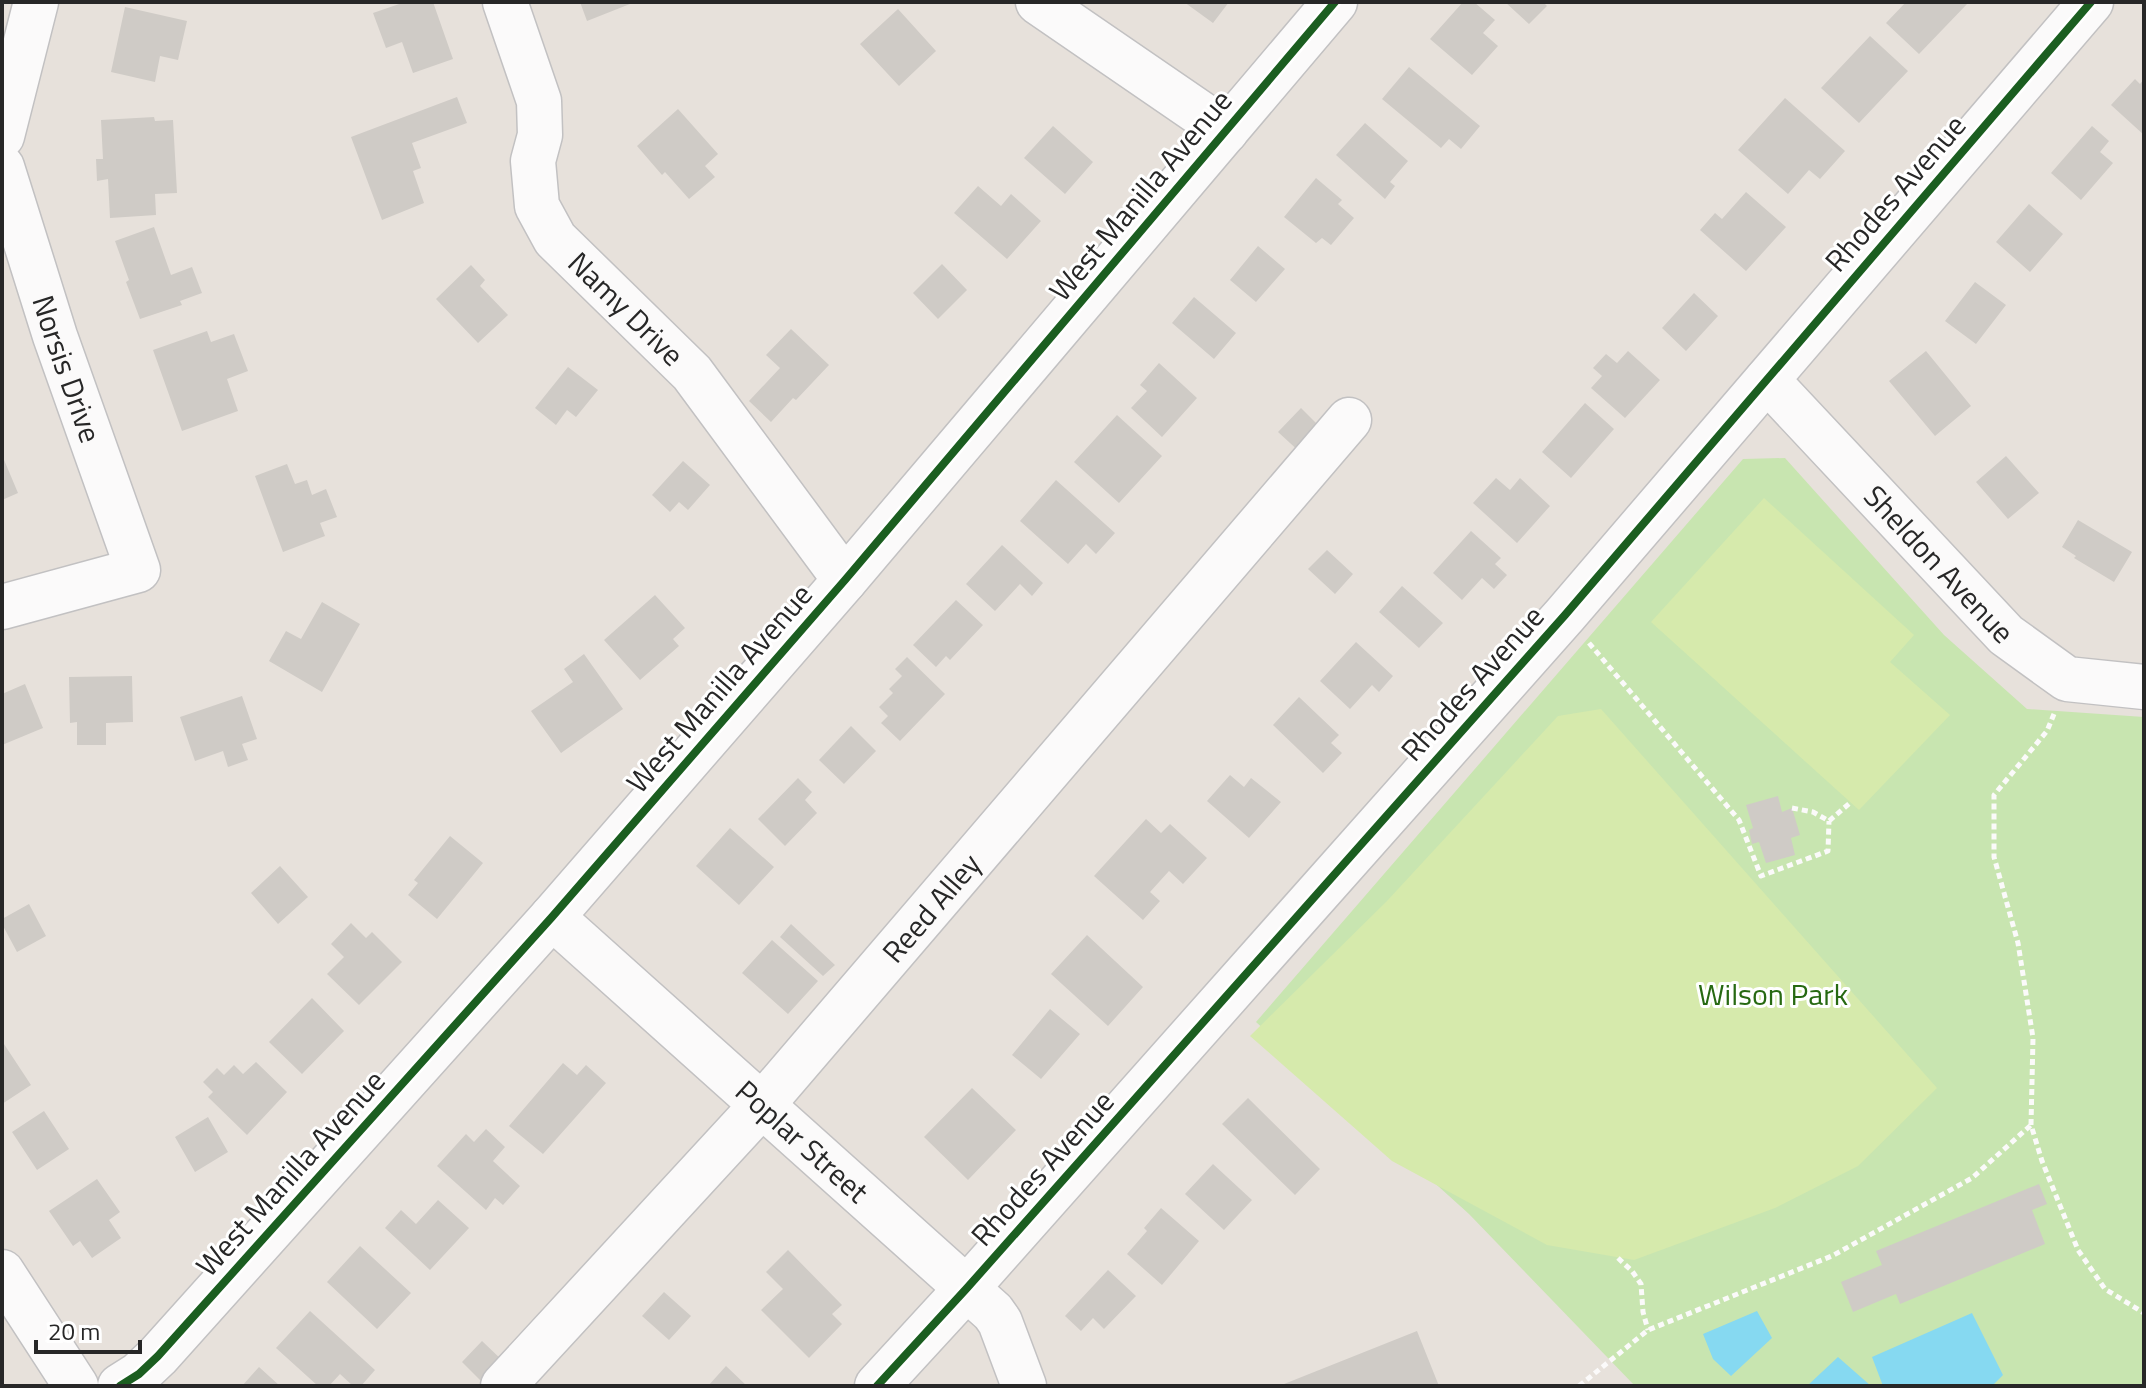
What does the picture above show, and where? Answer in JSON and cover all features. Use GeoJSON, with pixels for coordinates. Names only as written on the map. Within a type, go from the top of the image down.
{"type":"FeatureCollection","features":[{"type":"Feature","properties":{"kind":"street"},"geometry":{"type":"LineString","coordinates":[[2,136],[36,2]]}},
{"type":"Feature","properties":{"kind":"street","name":"Namy Drive"},"geometry":{"type":"LineString","coordinates":[[505,2],[539,101],[540,135],[533,161],[537,206],[555,239],[692,373],[845,580]]}},
{"type":"Feature","properties":{"kind":"street"},"geometry":{"type":"LineString","coordinates":[[1038,2],[1226,131]]}},
{"type":"Feature","properties":{"kind":"street","name":"West Manilla Avenue"},"geometry":{"type":"LineString","coordinates":[[120,1386],[158,1356],[552,917],[845,580],[1335,2]]}},
{"type":"Feature","properties":{"kind":"street","name":"Rhodes Avenue"},"geometry":{"type":"LineString","coordinates":[[877,1386],[1565,615],[2091,2]]}},
{"type":"Feature","properties":{"kind":"street","name":"Norsis Drive"},"geometry":{"type":"LineString","coordinates":[[2,167],[55,336],[138,570],[2,607]]}},
{"type":"Feature","properties":{"kind":"street","name":"Sheldon Avenue"},"geometry":{"type":"LineString","coordinates":[[1767,380],[2006,635],[2067,679],[2144,687]]}},
{"type":"Feature","properties":{"kind":"street","name":"Reed Alley"},"geometry":{"type":"LineString","coordinates":[[503,1386],[762,1105],[1349,420]]}},
{"type":"Feature","properties":{"kind":"street","name":"Poplar Street"},"geometry":{"type":"LineString","coordinates":[[552,917],[993,1312],[1000,1322],[1024,1386]]}},
{"type":"Feature","properties":{"kind":"street"},"geometry":{"type":"LineString","coordinates":[[2,1272],[76,1386]]}},
{"type":"Feature","properties":{"kind":"path"},"geometry":{"type":"LineString","coordinates":[[1565,615],[1739,820],[1761,876],[1828,851],[1829,821],[1851,802]]}},
{"type":"Feature","properties":{"kind":"path"},"geometry":{"type":"LineString","coordinates":[[2067,679],[2047,731],[1994,795],[1994,857],[2018,943],[2033,1038],[2031,1125],[2042,1161],[2078,1250],[2105,1289],[2144,1313]]}},
{"type":"Feature","properties":{"kind":"path"},"geometry":{"type":"LineString","coordinates":[[1792,808],[1813,812],[1829,821]]}},
{"type":"Feature","properties":{"kind":"path"},"geometry":{"type":"LineString","coordinates":[[1579,1386],[1648,1330],[1832,1256],[1972,1178],[2031,1125]]}},
{"type":"Feature","properties":{"kind":"path"},"geometry":{"type":"LineString","coordinates":[[1618,1258],[1641,1284],[1648,1330]]}},
{"type":"Feature","properties":{"kind":"green space","name":"Wilson Park"},"geometry":{"type":"Polygon","coordinates":[[[1785,458],[1944,635],[2027,709],[2144,717],[2144,1386],[1635,1386],[1469,1214],[1256,1022],[1743,459],[1785,458]]]}},
{"type":"Feature","properties":{"kind":"green space"},"geometry":{"type":"Polygon","coordinates":[[[1764,498],[1914,635],[1890,662],[1950,715],[1859,810],[1651,622],[1764,498]]]}},
{"type":"Feature","properties":{"kind":"green space"},"geometry":{"type":"Polygon","coordinates":[[[1601,709],[1937,1088],[1858,1166],[1775,1208],[1634,1260],[1547,1245],[1392,1161],[1250,1036],[1387,901],[1558,716],[1601,709]]]}},
{"type":"Feature","properties":{"kind":"water"},"geometry":{"type":"Polygon","coordinates":[[[1757,1311],[1772,1338],[1731,1376],[1713,1359],[1703,1334],[1757,1311]]]}},
{"type":"Feature","properties":{"kind":"water"},"geometry":{"type":"Polygon","coordinates":[[[1972,1313],[2003,1375],[1992,1386],[1883,1386],[1872,1357],[1972,1313]]]}},
{"type":"Feature","properties":{"kind":"water"},"geometry":{"type":"Polygon","coordinates":[[[1838,1357],[1871,1386],[1807,1386],[1838,1357]]]}},
{"type":"Feature","properties":{"kind":"building"},"geometry":{"type":"Polygon","coordinates":[[[405,2],[433,2],[453,59],[413,73],[402,42],[386,48],[373,13],[405,2]]]}},
{"type":"Feature","properties":{"kind":"building"},"geometry":{"type":"Polygon","coordinates":[[[580,2],[629,2],[630,4],[587,21],[580,2]]]}},
{"type":"Feature","properties":{"kind":"building"},"geometry":{"type":"Polygon","coordinates":[[[1184,2],[1229,2],[1213,23],[1184,2]]]}},
{"type":"Feature","properties":{"kind":"building"},"geometry":{"type":"Polygon","coordinates":[[[1463,2],[1474,2],[1495,20],[1483,33],[1498,46],[1472,75],[1430,39],[1463,2]]]}},
{"type":"Feature","properties":{"kind":"building"},"geometry":{"type":"Polygon","coordinates":[[[1505,2],[1543,2],[1547,6],[1529,24],[1505,2]]]}},
{"type":"Feature","properties":{"kind":"building"},"geometry":{"type":"Polygon","coordinates":[[[1906,2],[1969,2],[1919,54],[1886,23],[1906,2]]]}},
{"type":"Feature","properties":{"kind":"building"},"geometry":{"type":"Polygon","coordinates":[[[125,7],[187,21],[178,60],[160,56],[155,82],[111,72],[125,7]]]}},
{"type":"Feature","properties":{"kind":"building"},"geometry":{"type":"Polygon","coordinates":[[[898,9],[936,51],[899,86],[860,44],[898,9]]]}},
{"type":"Feature","properties":{"kind":"building"},"geometry":{"type":"Polygon","coordinates":[[[1870,36],[1908,71],[1859,123],[1821,88],[1870,36]]]}},
{"type":"Feature","properties":{"kind":"building"},"geometry":{"type":"Polygon","coordinates":[[[1409,67],[1480,126],[1461,149],[1449,139],[1441,148],[1382,99],[1409,67]]]}},
{"type":"Feature","properties":{"kind":"building"},"geometry":{"type":"Polygon","coordinates":[[[2135,79],[2140,84],[2144,79],[2144,135],[2111,105],[2135,79]]]}},
{"type":"Feature","properties":{"kind":"building"},"geometry":{"type":"Polygon","coordinates":[[[457,97],[467,123],[412,143],[421,168],[413,171],[424,203],[382,220],[351,137],[457,97]]]}},
{"type":"Feature","properties":{"kind":"building"},"geometry":{"type":"Polygon","coordinates":[[[1785,98],[1845,151],[1820,179],[1809,170],[1788,194],[1738,150],[1785,98]]]}},
{"type":"Feature","properties":{"kind":"building"},"geometry":{"type":"Polygon","coordinates":[[[678,109],[718,154],[705,166],[715,177],[689,199],[665,172],[662,175],[637,146],[678,109]]]}},
{"type":"Feature","properties":{"kind":"building"},"geometry":{"type":"Polygon","coordinates":[[[154,117],[155,121],[173,120],[177,193],[155,194],[156,215],[110,218],[108,179],[97,181],[96,159],[103,159],[101,120],[154,117]]]}},
{"type":"Feature","properties":{"kind":"building"},"geometry":{"type":"Polygon","coordinates":[[[1365,123],[1408,161],[1390,182],[1395,186],[1385,199],[1336,155],[1365,123]]]}},
{"type":"Feature","properties":{"kind":"building"},"geometry":{"type":"Polygon","coordinates":[[[1053,126],[1093,162],[1065,194],[1024,158],[1053,126]]]}},
{"type":"Feature","properties":{"kind":"building"},"geometry":{"type":"Polygon","coordinates":[[[2092,126],[2109,141],[2100,152],[2113,163],[2081,200],[2051,173],[2092,126]]]}},
{"type":"Feature","properties":{"kind":"building"},"geometry":{"type":"Polygon","coordinates":[[[1316,178],[1342,200],[1338,204],[1354,218],[1331,245],[1322,238],[1316,243],[1284,217],[1316,178]]]}},
{"type":"Feature","properties":{"kind":"building"},"geometry":{"type":"Polygon","coordinates":[[[978,186],[1001,206],[1011,194],[1041,221],[1007,259],[954,213],[978,186]]]}},
{"type":"Feature","properties":{"kind":"building"},"geometry":{"type":"Polygon","coordinates":[[[1746,192],[1786,227],[1746,271],[1700,230],[1715,213],[1722,219],[1746,192]]]}},
{"type":"Feature","properties":{"kind":"building"},"geometry":{"type":"Polygon","coordinates":[[[2029,204],[2063,234],[2030,272],[1996,242],[2029,204]]]}},
{"type":"Feature","properties":{"kind":"building"},"geometry":{"type":"Polygon","coordinates":[[[154,227],[171,275],[192,267],[202,293],[180,301],[182,305],[140,319],[115,241],[154,227]]]}},
{"type":"Feature","properties":{"kind":"building"},"geometry":{"type":"Polygon","coordinates":[[[1258,246],[1285,269],[1256,302],[1230,280],[1258,246]]]}},
{"type":"Feature","properties":{"kind":"building"},"geometry":{"type":"Polygon","coordinates":[[[942,264],[967,290],[938,319],[913,293],[942,264]]]}},
{"type":"Feature","properties":{"kind":"building"},"geometry":{"type":"Polygon","coordinates":[[[471,265],[485,280],[480,286],[508,315],[478,343],[436,299],[471,265]]]}},
{"type":"Feature","properties":{"kind":"building"},"geometry":{"type":"Polygon","coordinates":[[[1975,282],[2006,305],[1976,344],[1945,321],[1975,282]]]}},
{"type":"Feature","properties":{"kind":"building"},"geometry":{"type":"Polygon","coordinates":[[[1694,293],[1718,316],[1686,351],[1662,328],[1694,293]]]}},
{"type":"Feature","properties":{"kind":"building"},"geometry":{"type":"Polygon","coordinates":[[[1194,297],[1236,333],[1214,359],[1172,323],[1194,297]]]}},
{"type":"Feature","properties":{"kind":"building"},"geometry":{"type":"Polygon","coordinates":[[[791,329],[829,365],[771,422],[749,401],[780,368],[766,355],[791,329]]]}},
{"type":"Feature","properties":{"kind":"building"},"geometry":{"type":"Polygon","coordinates":[[[207,331],[211,342],[234,334],[248,371],[227,379],[238,411],[182,431],[153,350],[207,331]]]}},
{"type":"Feature","properties":{"kind":"building"},"geometry":{"type":"Polygon","coordinates":[[[1628,351],[1660,380],[1625,418],[1591,388],[1602,376],[1593,368],[1606,354],[1617,363],[1628,351]]]}},
{"type":"Feature","properties":{"kind":"building"},"geometry":{"type":"Polygon","coordinates":[[[1926,351],[1971,406],[1935,436],[1889,381],[1926,351]]]}},
{"type":"Feature","properties":{"kind":"building"},"geometry":{"type":"Polygon","coordinates":[[[1159,363],[1197,398],[1162,437],[1131,408],[1147,391],[1140,385],[1159,363]]]}},
{"type":"Feature","properties":{"kind":"building"},"geometry":{"type":"Polygon","coordinates":[[[568,367],[598,390],[576,417],[567,410],[556,425],[535,408],[568,367]]]}},
{"type":"Feature","properties":{"kind":"building"},"geometry":{"type":"Polygon","coordinates":[[[1585,403],[1614,429],[1571,478],[1542,452],[1585,403]]]}},
{"type":"Feature","properties":{"kind":"building"},"geometry":{"type":"Polygon","coordinates":[[[1301,408],[1324,431],[1302,454],[1278,432],[1301,408]]]}},
{"type":"Feature","properties":{"kind":"building"},"geometry":{"type":"Polygon","coordinates":[[[1117,415],[1162,456],[1119,503],[1074,462],[1117,415]]]}},
{"type":"Feature","properties":{"kind":"building"},"geometry":{"type":"Polygon","coordinates":[[[2,455],[18,493],[2,500],[2,455]]]}},
{"type":"Feature","properties":{"kind":"building"},"geometry":{"type":"Polygon","coordinates":[[[2006,456],[2039,493],[2008,519],[1976,482],[2006,456]]]}},
{"type":"Feature","properties":{"kind":"building"},"geometry":{"type":"Polygon","coordinates":[[[683,461],[710,485],[688,510],[679,502],[670,512],[652,495],[683,461]]]}},
{"type":"Feature","properties":{"kind":"building"},"geometry":{"type":"Polygon","coordinates":[[[287,464],[295,484],[307,480],[312,495],[326,489],[337,517],[320,523],[325,536],[283,552],[255,476],[287,464]]]}},
{"type":"Feature","properties":{"kind":"building"},"geometry":{"type":"Polygon","coordinates":[[[1496,478],[1510,490],[1520,478],[1550,506],[1517,543],[1473,503],[1496,478]]]}},
{"type":"Feature","properties":{"kind":"building"},"geometry":{"type":"Polygon","coordinates":[[[1056,480],[1115,533],[1096,554],[1086,544],[1068,564],[1020,521],[1056,480]]]}},
{"type":"Feature","properties":{"kind":"building"},"geometry":{"type":"Polygon","coordinates":[[[2078,520],[2132,552],[2114,582],[2074,558],[2076,556],[2062,547],[2078,520]]]}},
{"type":"Feature","properties":{"kind":"building"},"geometry":{"type":"Polygon","coordinates":[[[1471,531],[1501,558],[1495,564],[1507,575],[1494,589],[1482,578],[1462,600],[1433,573],[1471,531]]]}},
{"type":"Feature","properties":{"kind":"building"},"geometry":{"type":"Polygon","coordinates":[[[1002,545],[1043,583],[1032,596],[1020,584],[995,611],[966,584],[1002,545]]]}},
{"type":"Feature","properties":{"kind":"building"},"geometry":{"type":"Polygon","coordinates":[[[1327,550],[1353,574],[1335,594],[1308,569],[1327,550]]]}},
{"type":"Feature","properties":{"kind":"building"},"geometry":{"type":"Polygon","coordinates":[[[1402,586],[1443,623],[1419,648],[1379,612],[1402,586]]]}},
{"type":"Feature","properties":{"kind":"building"},"geometry":{"type":"Polygon","coordinates":[[[655,595],[685,628],[673,639],[679,646],[640,680],[604,640],[655,595]]]}},
{"type":"Feature","properties":{"kind":"building"},"geometry":{"type":"Polygon","coordinates":[[[956,600],[983,625],[950,660],[946,656],[936,667],[913,645],[956,600]]]}},
{"type":"Feature","properties":{"kind":"building"},"geometry":{"type":"Polygon","coordinates":[[[322,602],[360,624],[322,692],[269,661],[286,631],[301,639],[322,602]]]}},
{"type":"Feature","properties":{"kind":"building"},"geometry":{"type":"Polygon","coordinates":[[[1356,642],[1393,676],[1379,692],[1372,685],[1350,709],[1320,681],[1356,642]]]}},
{"type":"Feature","properties":{"kind":"building"},"geometry":{"type":"Polygon","coordinates":[[[584,654],[623,709],[561,753],[531,711],[573,682],[564,669],[584,654]]]}},
{"type":"Feature","properties":{"kind":"building"},"geometry":{"type":"Polygon","coordinates":[[[907,657],[945,694],[900,741],[881,723],[888,716],[879,707],[893,693],[889,689],[902,676],[895,669],[907,657]]]}},
{"type":"Feature","properties":{"kind":"building"},"geometry":{"type":"Polygon","coordinates":[[[132,676],[133,722],[106,723],[106,745],[77,745],[77,722],[70,723],[69,677],[132,676]]]}},
{"type":"Feature","properties":{"kind":"building"},"geometry":{"type":"Polygon","coordinates":[[[25,684],[43,728],[2,745],[2,694],[25,684]]]}},
{"type":"Feature","properties":{"kind":"building"},"geometry":{"type":"Polygon","coordinates":[[[242,696],[257,739],[242,744],[248,760],[228,767],[223,751],[195,761],[180,717],[242,696]]]}},
{"type":"Feature","properties":{"kind":"building"},"geometry":{"type":"Polygon","coordinates":[[[1299,697],[1339,735],[1331,743],[1342,753],[1323,773],[1273,725],[1299,697]]]}},
{"type":"Feature","properties":{"kind":"building"},"geometry":{"type":"Polygon","coordinates":[[[851,726],[876,751],[844,784],[819,760],[851,726]]]}},
{"type":"Feature","properties":{"kind":"building"},"geometry":{"type":"Polygon","coordinates":[[[1230,775],[1244,787],[1251,778],[1281,802],[1249,838],[1207,801],[1230,775]]]}},
{"type":"Feature","properties":{"kind":"building"},"geometry":{"type":"Polygon","coordinates":[[[798,778],[812,792],[805,800],[817,813],[785,846],[758,819],[798,778]]]}},
{"type":"Feature","properties":{"kind":"building"},"geometry":{"type":"Polygon","coordinates":[[[1778,796],[1782,812],[1792,808],[1800,835],[1791,838],[1795,855],[1766,863],[1759,842],[1752,844],[1749,830],[1753,828],[1746,805],[1778,796]]]}},
{"type":"Feature","properties":{"kind":"building"},"geometry":{"type":"Polygon","coordinates":[[[1146,819],[1161,833],[1170,824],[1207,858],[1183,884],[1169,871],[1150,892],[1160,901],[1143,920],[1094,876],[1146,819]]]}},
{"type":"Feature","properties":{"kind":"building"},"geometry":{"type":"Polygon","coordinates":[[[730,828],[774,867],[739,905],[696,866],[730,828]]]}},
{"type":"Feature","properties":{"kind":"building"},"geometry":{"type":"Polygon","coordinates":[[[450,836],[483,863],[437,919],[408,895],[418,883],[414,880],[450,836]]]}},
{"type":"Feature","properties":{"kind":"building"},"geometry":{"type":"Polygon","coordinates":[[[280,866],[308,897],[278,924],[251,893],[280,866]]]}},
{"type":"Feature","properties":{"kind":"building"},"geometry":{"type":"Polygon","coordinates":[[[29,904],[46,936],[17,952],[2,919],[29,904]]]}},
{"type":"Feature","properties":{"kind":"building"},"geometry":{"type":"Polygon","coordinates":[[[351,923],[366,938],[372,932],[402,962],[359,1005],[327,974],[344,957],[331,944],[351,923]]]}},
{"type":"Feature","properties":{"kind":"building"},"geometry":{"type":"Polygon","coordinates":[[[791,924],[835,965],[823,976],[780,937],[791,924]]]}},
{"type":"Feature","properties":{"kind":"building"},"geometry":{"type":"Polygon","coordinates":[[[1087,935],[1143,987],[1108,1026],[1051,974],[1087,935]]]}},
{"type":"Feature","properties":{"kind":"building"},"geometry":{"type":"Polygon","coordinates":[[[772,940],[818,981],[788,1014],[742,973],[772,940]]]}},
{"type":"Feature","properties":{"kind":"building"},"geometry":{"type":"Polygon","coordinates":[[[312,998],[344,1031],[302,1074],[269,1042],[312,998]]]}},
{"type":"Feature","properties":{"kind":"building"},"geometry":{"type":"Polygon","coordinates":[[[1050,1009],[1080,1034],[1041,1079],[1012,1055],[1050,1009]]]}},
{"type":"Feature","properties":{"kind":"building"},"geometry":{"type":"Polygon","coordinates":[[[2,1041],[31,1085],[2,1104],[2,1041]]]}},
{"type":"Feature","properties":{"kind":"building"},"geometry":{"type":"Polygon","coordinates":[[[256,1062],[287,1092],[247,1135],[208,1097],[213,1092],[203,1082],[217,1068],[224,1075],[234,1065],[243,1074],[256,1062]]]}},
{"type":"Feature","properties":{"kind":"building"},"geometry":{"type":"Polygon","coordinates":[[[563,1063],[577,1075],[586,1065],[606,1083],[543,1154],[509,1126],[563,1063]]]}},
{"type":"Feature","properties":{"kind":"building"},"geometry":{"type":"Polygon","coordinates":[[[972,1088],[1016,1130],[968,1180],[924,1137],[972,1088]]]}},
{"type":"Feature","properties":{"kind":"building"},"geometry":{"type":"Polygon","coordinates":[[[1248,1098],[1320,1169],[1295,1195],[1222,1124],[1248,1098]]]}},
{"type":"Feature","properties":{"kind":"building"},"geometry":{"type":"Polygon","coordinates":[[[44,1111],[69,1149],[37,1170],[12,1132],[44,1111]]]}},
{"type":"Feature","properties":{"kind":"building"},"geometry":{"type":"Polygon","coordinates":[[[208,1117],[228,1152],[195,1172],[175,1137],[208,1117]]]}},
{"type":"Feature","properties":{"kind":"building"},"geometry":{"type":"Polygon","coordinates":[[[486,1129],[505,1147],[493,1161],[520,1186],[503,1205],[495,1198],[486,1210],[437,1166],[466,1134],[474,1142],[486,1129]]]}},
{"type":"Feature","properties":{"kind":"building"},"geometry":{"type":"Polygon","coordinates":[[[1213,1164],[1252,1200],[1224,1230],[1185,1194],[1213,1164]]]}},
{"type":"Feature","properties":{"kind":"building"},"geometry":{"type":"Polygon","coordinates":[[[97,1179],[120,1212],[109,1220],[121,1238],[92,1258],[80,1241],[73,1246],[49,1211],[97,1179]]]}},
{"type":"Feature","properties":{"kind":"building"},"geometry":{"type":"Polygon","coordinates":[[[2039,1184],[2047,1204],[2032,1210],[2045,1244],[1900,1304],[1896,1294],[1853,1312],[1841,1282],[1882,1265],[1876,1251],[2039,1184]]]}},
{"type":"Feature","properties":{"kind":"building"},"geometry":{"type":"Polygon","coordinates":[[[438,1200],[469,1228],[430,1270],[385,1228],[401,1210],[416,1224],[438,1200]]]}},
{"type":"Feature","properties":{"kind":"building"},"geometry":{"type":"Polygon","coordinates":[[[1161,1208],[1199,1241],[1162,1285],[1127,1254],[1147,1231],[1144,1228],[1161,1208]]]}},
{"type":"Feature","properties":{"kind":"building"},"geometry":{"type":"Polygon","coordinates":[[[360,1246],[411,1293],[377,1329],[327,1282],[360,1246]]]}},
{"type":"Feature","properties":{"kind":"building"},"geometry":{"type":"Polygon","coordinates":[[[788,1250],[842,1305],[832,1314],[842,1324],[809,1358],[761,1310],[783,1289],[766,1272],[788,1250]]]}},
{"type":"Feature","properties":{"kind":"building"},"geometry":{"type":"Polygon","coordinates":[[[1108,1270],[1136,1296],[1104,1329],[1093,1318],[1081,1331],[1065,1316],[1108,1270]]]}},
{"type":"Feature","properties":{"kind":"building"},"geometry":{"type":"Polygon","coordinates":[[[664,1292],[691,1316],[669,1340],[642,1316],[664,1292]]]}},
{"type":"Feature","properties":{"kind":"building"},"geometry":{"type":"Polygon","coordinates":[[[310,1311],[375,1370],[361,1386],[353,1386],[340,1374],[329,1386],[318,1386],[276,1348],[310,1311]]]}},
{"type":"Feature","properties":{"kind":"building"},"geometry":{"type":"Polygon","coordinates":[[[1417,1331],[1439,1386],[1279,1386],[1417,1331]]]}},
{"type":"Feature","properties":{"kind":"building"},"geometry":{"type":"Polygon","coordinates":[[[482,1341],[504,1362],[483,1383],[462,1362],[482,1341]]]}},
{"type":"Feature","properties":{"kind":"building"},"geometry":{"type":"Polygon","coordinates":[[[726,1366],[747,1386],[708,1386],[726,1366]]]}},
{"type":"Feature","properties":{"kind":"building"},"geometry":{"type":"Polygon","coordinates":[[[259,1367],[280,1386],[242,1386],[259,1367]]]}},
{"type":"Feature","properties":{"kind":"cycle path"},"geometry":{"type":"LineString","coordinates":[[120,1386],[158,1356],[552,917],[845,580],[1335,2]]}},
{"type":"Feature","properties":{"kind":"cycle path"},"geometry":{"type":"LineString","coordinates":[[877,1386],[1565,615],[2091,2]]}}]}
